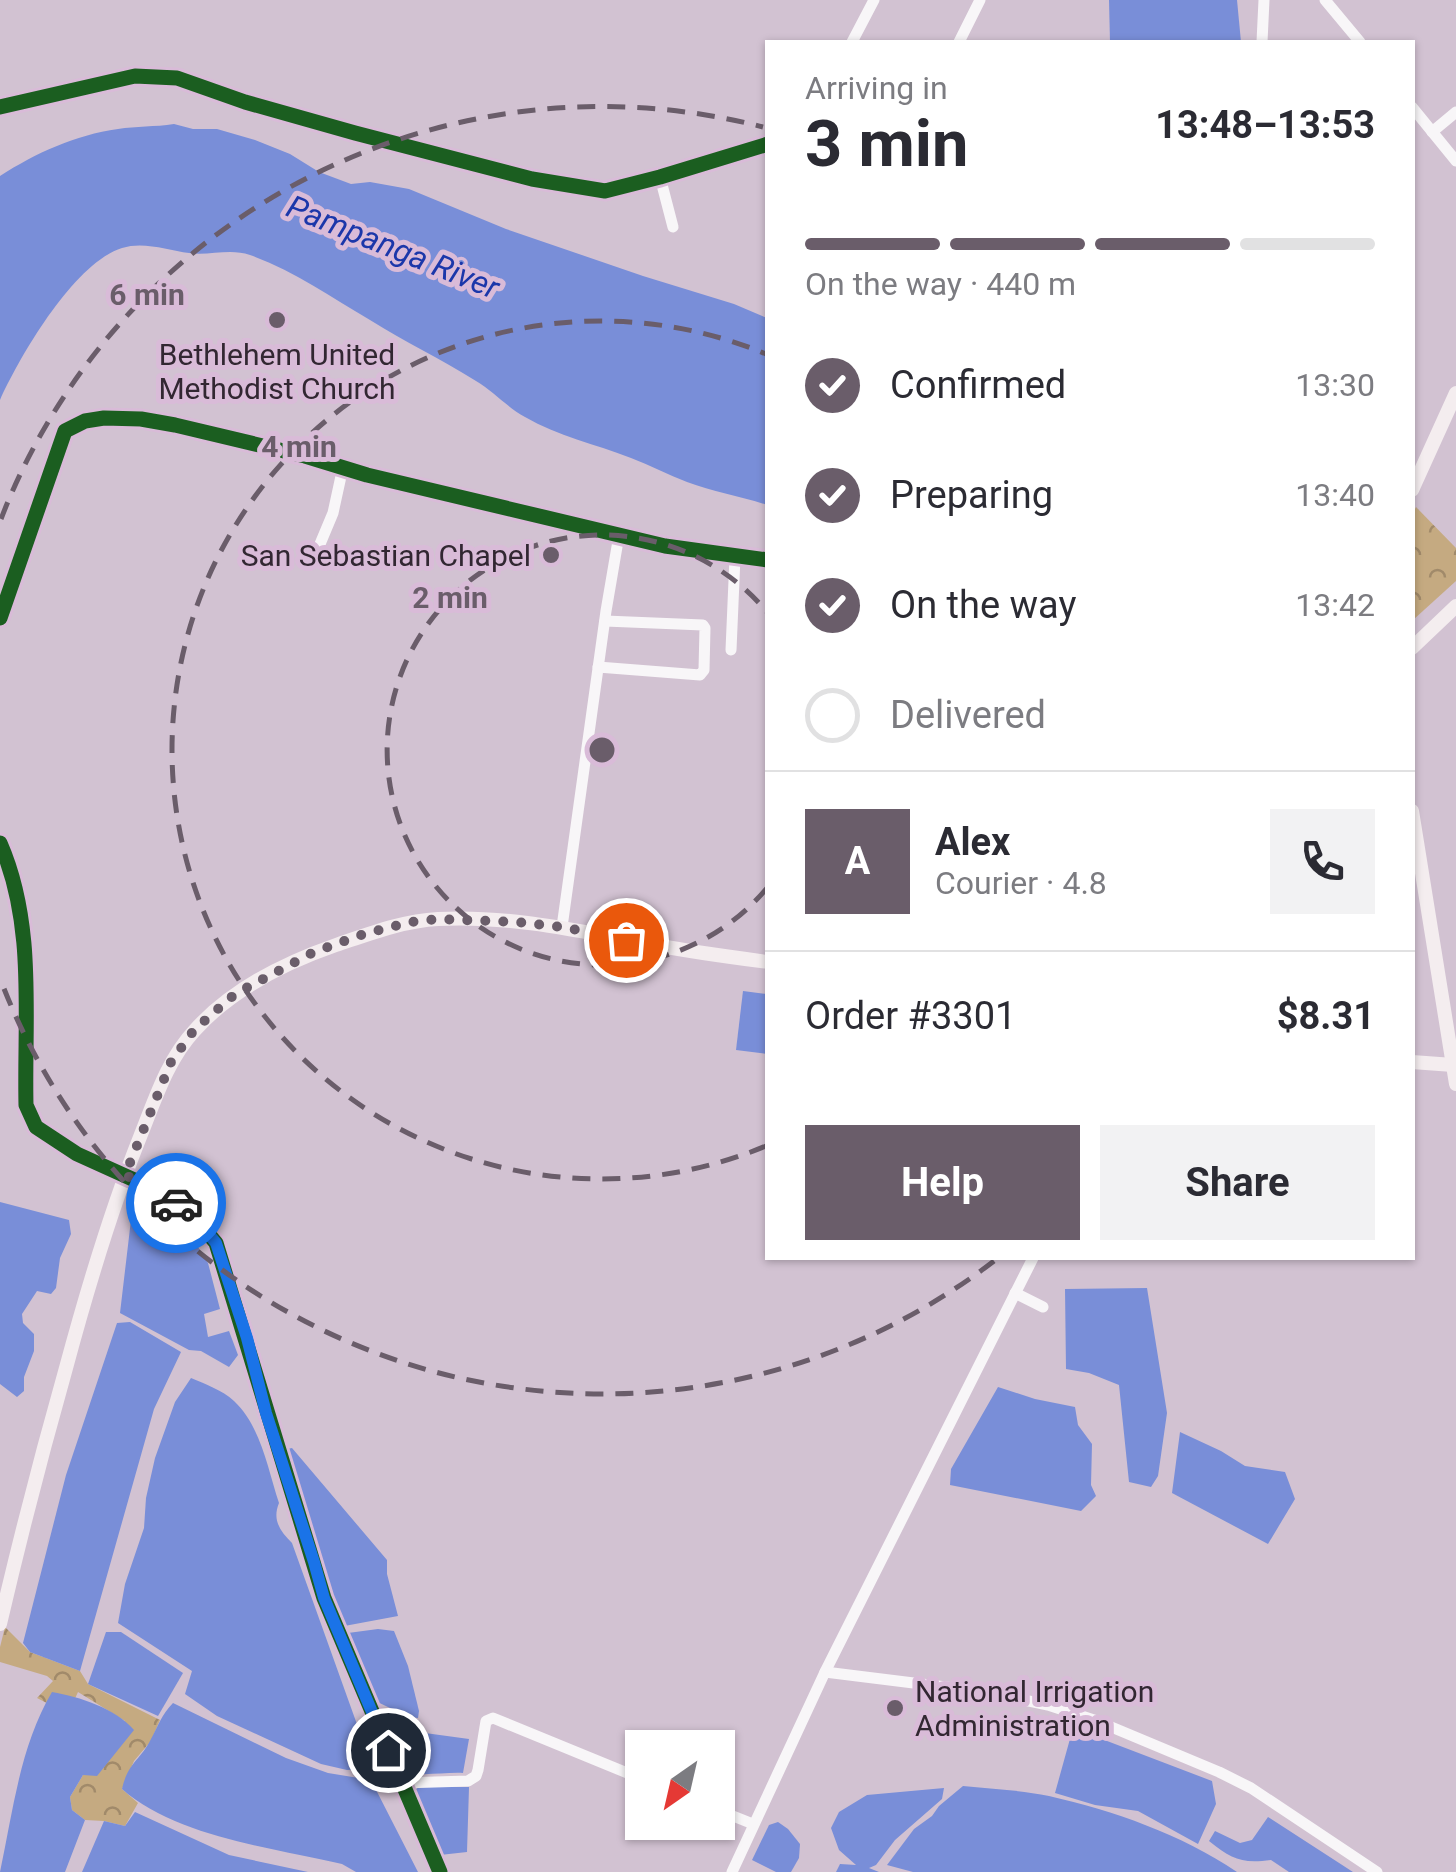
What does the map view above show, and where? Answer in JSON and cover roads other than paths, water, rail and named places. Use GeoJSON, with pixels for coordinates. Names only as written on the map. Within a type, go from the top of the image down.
{"type":"FeatureCollection","features":[{"type":"Feature","properties":{"kind":"main road"},"geometry":{"type":"LineString","coordinates":[[1415,480],[1456,393]]}},
{"type":"Feature","properties":{"kind":"main road"},"geometry":{"type":"LineString","coordinates":[[1415,645],[1456,606]]}},
{"type":"Feature","properties":{"kind":"main road"},"geometry":{"type":"LineString","coordinates":[[1415,829],[1456,1084]]}},
{"type":"Feature","properties":{"kind":"main road"},"geometry":{"type":"LineString","coordinates":[[0,1624],[32,1488],[90,1282],[125,1175],[171,1062],[194,1030],[235,994],[314,952],[411,922],[466,919],[562,927],[765,962]]}},
{"type":"Feature","properties":{"kind":"main road"},"geometry":{"type":"LineString","coordinates":[[1415,1062],[1455,1065]]}},
{"type":"Feature","properties":{"kind":"street"},"geometry":{"type":"LineString","coordinates":[[853,40],[874,0]]}},
{"type":"Feature","properties":{"kind":"street"},"geometry":{"type":"LineString","coordinates":[[960,40],[980,0]]}},
{"type":"Feature","properties":{"kind":"street"},"geometry":{"type":"LineString","coordinates":[[1262,40],[1264,0]]}},
{"type":"Feature","properties":{"kind":"street"},"geometry":{"type":"LineString","coordinates":[[1325,0],[1358,40]]}},
{"type":"Feature","properties":{"kind":"street"},"geometry":{"type":"LineString","coordinates":[[0,107],[135,76],[177,78],[355,134],[532,179],[605,191],[765,145]]}},
{"type":"Feature","properties":{"kind":"street"},"geometry":{"type":"LineString","coordinates":[[1415,111],[1456,161]]}},
{"type":"Feature","properties":{"kind":"street"},"geometry":{"type":"LineString","coordinates":[[1432,132],[1456,112]]}},
{"type":"Feature","properties":{"kind":"street"},"geometry":{"type":"LineString","coordinates":[[660,178],[673,227]]}},
{"type":"Feature","properties":{"kind":"street"},"geometry":{"type":"LineString","coordinates":[[0,618],[65,431],[85,420],[141,419],[175,424],[367,475],[618,534],[697,552],[765,560]]}},
{"type":"Feature","properties":{"kind":"street"},"geometry":{"type":"LineString","coordinates":[[320,544],[333,513],[343,467]]}},
{"type":"Feature","properties":{"kind":"street"},"geometry":{"type":"LineString","coordinates":[[562,927],[618,534]]}},
{"type":"Feature","properties":{"kind":"street"},"geometry":{"type":"LineString","coordinates":[[731,650],[735,556]]}},
{"type":"Feature","properties":{"kind":"street"},"geometry":{"type":"LineString","coordinates":[[598,666],[700,675],[704,670],[703,625],[605,621]]}},
{"type":"Feature","properties":{"kind":"street"},"geometry":{"type":"LineString","coordinates":[[0,844],[21,906],[26,1105],[36,1127],[77,1154],[161,1192],[194,1216],[216,1243],[324,1598],[440,1872]]}},
{"type":"Feature","properties":{"kind":"street"},"geometry":{"type":"LineString","coordinates":[[732,1872],[825,1672],[1033,1260]]}},
{"type":"Feature","properties":{"kind":"street"},"geometry":{"type":"LineString","coordinates":[[1015,1293],[1043,1307]]}},
{"type":"Feature","properties":{"kind":"street"},"geometry":{"type":"LineString","coordinates":[[825,1672],[986,1692],[1097,1720],[1252,1788],[1377,1872]]}},
{"type":"Feature","properties":{"kind":"street"},"geometry":{"type":"LineString","coordinates":[[402,1783],[468,1781],[476,1776],[483,1731],[486,1721],[493,1718],[625,1772]]}},
{"type":"Feature","properties":{"kind":"street"},"geometry":{"type":"LineString","coordinates":[[735,1817],[753,1824]]}},
{"type":"Feature","properties":{"kind":"water"},"geometry":{"type":"Polygon","coordinates":[[[1109,0],[1237,0],[1241,40],[1110,40],[1109,0]]]}},
{"type":"Feature","properties":{"kind":"water","name":"Pampanga River"},"geometry":{"type":"Polygon","coordinates":[[[174,124],[217,129],[255,140],[351,184],[370,182],[409,189],[506,229],[765,317],[765,504],[680,479],[538,424],[476,381],[312,284],[242,253],[197,254],[138,245],[104,257],[51,313],[0,400],[0,176],[71,140],[125,128],[174,124]]]}},
{"type":"Feature","properties":{"kind":"water"},"geometry":{"type":"Polygon","coordinates":[[[743,991],[765,994],[765,1054],[736,1050],[743,991]]]}},
{"type":"Feature","properties":{"kind":"water"},"geometry":{"type":"Polygon","coordinates":[[[0,1202],[69,1220],[71,1234],[60,1258],[56,1288],[51,1294],[37,1291],[22,1314],[23,1323],[34,1334],[34,1351],[24,1377],[24,1391],[17,1397],[0,1384],[0,1202]]]}},
{"type":"Feature","properties":{"kind":"water"},"geometry":{"type":"Polygon","coordinates":[[[133,1203],[190,1234],[208,1263],[220,1309],[204,1314],[208,1337],[229,1331],[238,1355],[229,1367],[120,1313],[133,1203]]]}},
{"type":"Feature","properties":{"kind":"water"},"geometry":{"type":"Polygon","coordinates":[[[1147,1288],[1167,1413],[1158,1476],[1151,1487],[1129,1482],[1119,1385],[1066,1369],[1065,1289],[1147,1288]]]}},
{"type":"Feature","properties":{"kind":"water"},"geometry":{"type":"Polygon","coordinates":[[[130,1322],[181,1352],[154,1409],[80,1671],[30,1652],[23,1643],[66,1475],[117,1323],[130,1322]]]}},
{"type":"Feature","properties":{"kind":"water"},"geometry":{"type":"Polygon","coordinates":[[[191,1378],[234,1401],[251,1423],[279,1503],[278,1525],[292,1543],[373,1769],[347,1770],[321,1764],[217,1716],[185,1694],[192,1671],[118,1623],[125,1584],[144,1528],[155,1458],[175,1402],[191,1378]]]}},
{"type":"Feature","properties":{"kind":"water"},"geometry":{"type":"Polygon","coordinates":[[[998,1387],[1075,1407],[1078,1425],[1092,1444],[1091,1485],[1096,1496],[1081,1511],[950,1485],[951,1469],[998,1387]]]}},
{"type":"Feature","properties":{"kind":"water"},"geometry":{"type":"Polygon","coordinates":[[[1180,1432],[1245,1466],[1285,1472],[1295,1499],[1268,1544],[1172,1493],[1180,1432]]]}},
{"type":"Feature","properties":{"kind":"water"},"geometry":{"type":"Polygon","coordinates":[[[292,1448],[387,1560],[398,1616],[339,1627],[283,1456],[292,1448]]]}},
{"type":"Feature","properties":{"kind":"water"},"geometry":{"type":"Polygon","coordinates":[[[394,1631],[408,1666],[418,1718],[369,1698],[346,1641],[348,1633],[394,1631]]]}},
{"type":"Feature","properties":{"kind":"water"},"geometry":{"type":"Polygon","coordinates":[[[106,1632],[121,1632],[183,1673],[158,1716],[88,1684],[106,1632]]]}},
{"type":"Feature","properties":{"kind":"water"},"geometry":{"type":"Polygon","coordinates":[[[52,1692],[96,1705],[117,1715],[134,1730],[97,1776],[83,1775],[70,1797],[72,1810],[85,1820],[65,1872],[0,1872],[25,1757],[52,1692]]]}},
{"type":"Feature","properties":{"kind":"water"},"geometry":{"type":"Polygon","coordinates":[[[173,1703],[286,1758],[328,1773],[371,1780],[418,1872],[356,1872],[342,1864],[197,1830],[144,1805],[122,1789],[131,1767],[173,1703]]]}},
{"type":"Feature","properties":{"kind":"water"},"geometry":{"type":"Polygon","coordinates":[[[380,1717],[406,1723],[425,1733],[469,1739],[463,1773],[422,1774],[405,1770],[391,1750],[380,1717]]]}},
{"type":"Feature","properties":{"kind":"water"},"geometry":{"type":"Polygon","coordinates":[[[1073,1728],[1212,1781],[1216,1804],[1198,1844],[1138,1811],[1095,1805],[1055,1793],[1073,1728]]]}},
{"type":"Feature","properties":{"kind":"water"},"geometry":{"type":"Polygon","coordinates":[[[963,1786],[1038,1794],[1098,1809],[1170,1835],[1237,1872],[913,1872],[887,1865],[914,1829],[963,1786]]]}},
{"type":"Feature","properties":{"kind":"water"},"geometry":{"type":"Polygon","coordinates":[[[419,1787],[469,1787],[467,1852],[440,1855],[412,1792],[419,1787]]]}},
{"type":"Feature","properties":{"kind":"water"},"geometry":{"type":"Polygon","coordinates":[[[944,1788],[942,1799],[869,1868],[879,1872],[836,1872],[840,1864],[856,1865],[839,1850],[831,1828],[839,1812],[867,1795],[944,1788]]]}},
{"type":"Feature","properties":{"kind":"water"},"geometry":{"type":"Polygon","coordinates":[[[135,1812],[229,1855],[308,1872],[82,1872],[104,1821],[125,1826],[135,1812]]]}},
{"type":"Feature","properties":{"kind":"water"},"geometry":{"type":"Polygon","coordinates":[[[1268,1817],[1353,1872],[1289,1872],[1271,1860],[1237,1859],[1209,1841],[1215,1831],[1240,1843],[1252,1840],[1268,1817]]]}},
{"type":"Feature","properties":{"kind":"water"},"geometry":{"type":"Polygon","coordinates":[[[778,1822],[800,1844],[799,1858],[791,1872],[776,1872],[752,1860],[769,1825],[778,1822]]]}},
{"type":"Feature","properties":{"kind":"place","name":"Bethlehem United Methodist Church"},"geometry":{"type":"Point","coordinates":[277,320]}},
{"type":"Feature","properties":{"kind":"place","name":"San Sebastian Chapel"},"geometry":{"type":"Point","coordinates":[551,555]}},
{"type":"Feature","properties":{"kind":"place","name":"National Irrigation Administration"},"geometry":{"type":"Point","coordinates":[895,1708]}}]}
